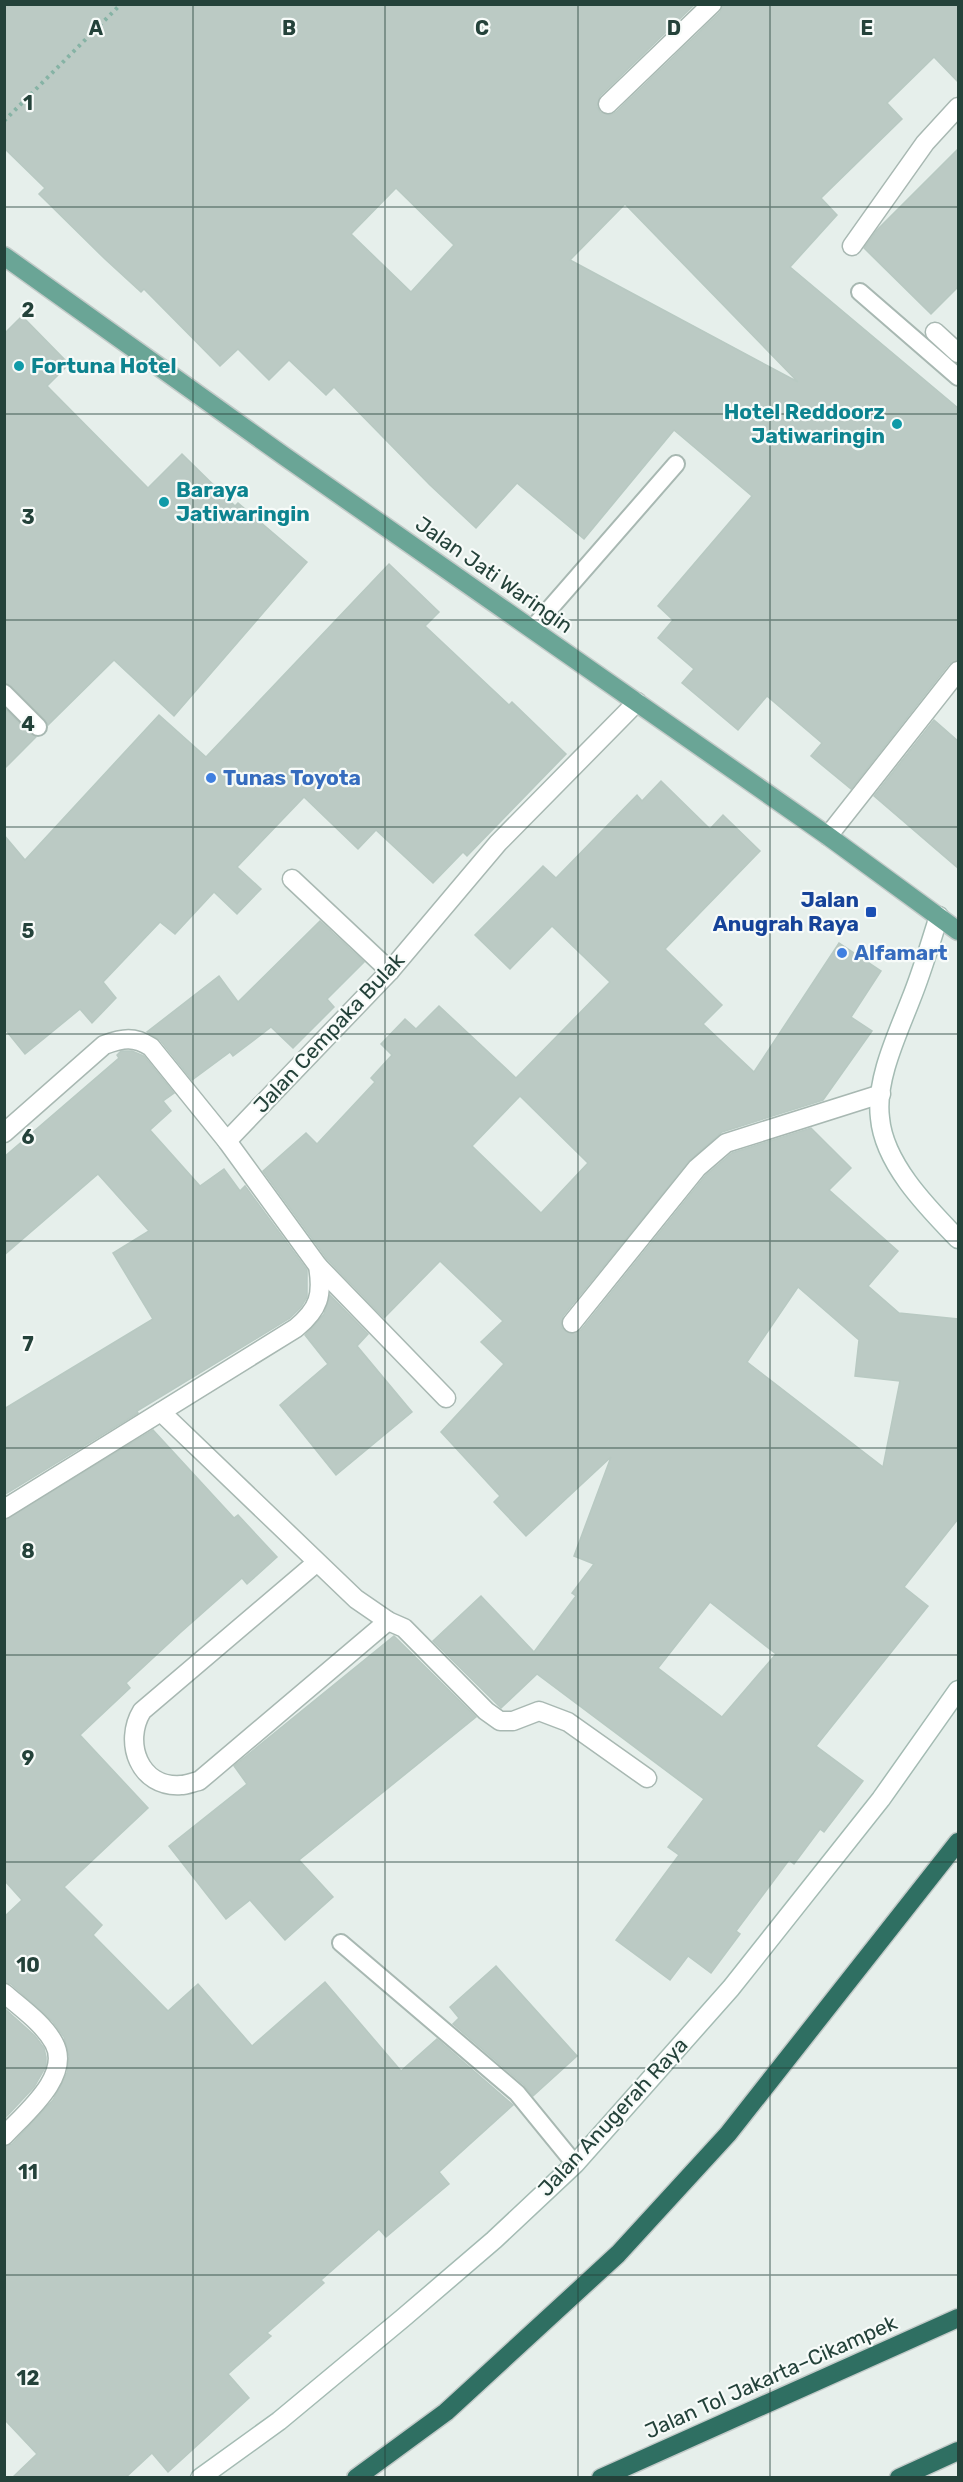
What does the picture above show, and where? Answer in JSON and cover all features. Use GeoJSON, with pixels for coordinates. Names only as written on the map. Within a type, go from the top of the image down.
{"type":"FeatureCollection","features":[{"type":"Feature","properties":{"kind":"highway"},"geometry":{"type":"LineString","coordinates":[[356,2478],[446,2412],[618,2254],[728,2134],[958,1842]]}},
{"type":"Feature","properties":{"kind":"highway","name":"Jalan Tol Jakarta–Cikampek"},"geometry":{"type":"LineString","coordinates":[[601,2478],[958,2318]]}},
{"type":"Feature","properties":{"kind":"highway"},"geometry":{"type":"LineString","coordinates":[[899,2478],[958,2451]]}},
{"type":"Feature","properties":{"kind":"main road","name":"Jalan Jati Waringin"},"geometry":{"type":"LineString","coordinates":[[4,256],[828,836],[958,931]]}},
{"type":"Feature","properties":{"kind":"street"},"geometry":{"type":"LineString","coordinates":[[608,104],[712,4]]}},
{"type":"Feature","properties":{"kind":"street"},"geometry":{"type":"LineString","coordinates":[[852,246],[925,143],[958,107]]}},
{"type":"Feature","properties":{"kind":"street"},"geometry":{"type":"LineString","coordinates":[[935,332],[958,353]]}},
{"type":"Feature","properties":{"kind":"street"},"geometry":{"type":"LineString","coordinates":[[828,836],[958,671]]}},
{"type":"Feature","properties":{"kind":"street","name":"Jalan Cempaka Bulak"},"geometry":{"type":"LineString","coordinates":[[226,1141],[390,971],[498,843],[637,702]]}},
{"type":"Feature","properties":{"kind":"street"},"geometry":{"type":"LineString","coordinates":[[292,879],[390,971]]}},
{"type":"Feature","properties":{"kind":"street"},"geometry":{"type":"LineString","coordinates":[[939,916],[912,997],[892,1046],[881,1094],[879,1118],[888,1145],[905,1178],[926,1207],[958,1239]]}},
{"type":"Feature","properties":{"kind":"street"},"geometry":{"type":"LineString","coordinates":[[4,1133],[104,1045],[121,1038],[132,1038],[151,1047],[226,1141],[318,1266],[446,1398]]}},
{"type":"Feature","properties":{"kind":"street"},"geometry":{"type":"LineString","coordinates":[[572,1323],[697,1168],[726,1143],[881,1094]]}},
{"type":"Feature","properties":{"kind":"street"},"geometry":{"type":"LineString","coordinates":[[4,1509],[296,1328],[309,1317],[317,1303],[321,1287],[318,1266]]}},
{"type":"Feature","properties":{"kind":"street"},"geometry":{"type":"LineString","coordinates":[[161,1412],[356,1599],[388,1621],[404,1628],[486,1712],[500,1721],[513,1721],[539,1711],[554,1715],[568,1722],[647,1778]]}},
{"type":"Feature","properties":{"kind":"street"},"geometry":{"type":"LineString","coordinates":[[316,1563],[142,1711],[135,1723],[133,1745],[141,1765],[149,1775],[164,1783],[179,1786],[199,1781],[388,1621]]}},
{"type":"Feature","properties":{"kind":"street","name":"Jalan Anugerah Raya"},"geometry":{"type":"LineString","coordinates":[[200,2478],[279,2421],[403,2318],[494,2240],[575,2164],[738,1979],[881,1799],[958,1690]]}},
{"type":"Feature","properties":{"kind":"street"},"geometry":{"type":"LineString","coordinates":[[4,1993],[45,2031],[55,2044],[59,2061],[52,2083],[4,2136]]}},
{"type":"Feature","properties":{"kind":"lane"},"geometry":{"type":"LineString","coordinates":[[860,292],[958,376]]}},
{"type":"Feature","properties":{"kind":"lane"},"geometry":{"type":"LineString","coordinates":[[532,629],[676,464]]}},
{"type":"Feature","properties":{"kind":"lane"},"geometry":{"type":"LineString","coordinates":[[4,693],[39,727]]}},
{"type":"Feature","properties":{"kind":"lane"},"geometry":{"type":"LineString","coordinates":[[341,1943],[517,2093],[575,2164]]}},
{"type":"Feature","properties":{"kind":"path"},"geometry":{"type":"LineString","coordinates":[[4,121],[121,4]]}},
{"type":"Feature","properties":{"kind":"building"},"geometry":{"type":"Polygon","coordinates":[[[4,4],[695,4],[600,96],[597,107],[600,112],[610,115],[616,112],[720,12],[723,4],[958,4],[958,82],[934,57],[887,103],[902,119],[821,198],[837,215],[790,267],[958,408],[958,660],[949,664],[851,789],[811,756],[822,743],[767,696],[738,730],[682,683],[694,669],[658,638],[673,620],[658,606],[752,496],[674,430],[584,539],[517,483],[476,528],[430,485],[334,387],[326,395],[289,360],[269,380],[238,349],[220,366],[144,289],[141,292],[39,194],[45,188],[4,148],[4,4]],[[396,188],[351,234],[411,292],[454,245],[396,188]],[[625,204],[570,260],[798,382],[625,204]]]}},
{"type":"Feature","properties":{"kind":"building"},"geometry":{"type":"Polygon","coordinates":[[[958,149],[958,287],[931,314],[864,248],[877,230],[958,149]]]}},
{"type":"Feature","properties":{"kind":"building"},"geometry":{"type":"Polygon","coordinates":[[[22,316],[69,364],[47,386],[148,488],[182,454],[235,506],[238,503],[307,562],[174,716],[114,660],[48,725],[11,686],[4,683],[4,334],[22,316]]]}},
{"type":"Feature","properties":{"kind":"building"},"geometry":{"type":"Polygon","coordinates":[[[389,564],[439,612],[425,626],[509,705],[512,702],[566,754],[467,856],[463,852],[433,883],[376,830],[358,849],[304,797],[237,867],[261,889],[237,914],[214,892],[175,934],[160,922],[103,982],[116,998],[92,1023],[80,1009],[25,1054],[4,1028],[4,835],[25,860],[159,715],[206,757],[389,564]]]}},
{"type":"Feature","properties":{"kind":"building"},"geometry":{"type":"Polygon","coordinates":[[[4,708],[36,737],[4,769],[4,708]]]}},
{"type":"Feature","properties":{"kind":"building"},"geometry":{"type":"Polygon","coordinates":[[[934,720],[958,741],[958,868],[874,796],[934,720]]]}},
{"type":"Feature","properties":{"kind":"building"},"geometry":{"type":"Polygon","coordinates":[[[661,781],[710,829],[723,815],[760,851],[665,949],[722,1005],[703,1024],[754,1072],[839,943],[881,971],[851,1017],[872,1031],[823,1100],[722,1132],[690,1160],[563,1316],[562,1328],[571,1334],[581,1330],[705,1176],[732,1153],[811,1128],[851,1168],[829,1190],[898,1251],[868,1286],[899,1313],[958,1319],[958,1519],[904,1587],[928,1606],[816,1746],[863,1781],[824,1832],[820,1829],[794,1864],[789,1860],[736,1931],[740,1934],[711,1973],[688,1956],[670,1980],[616,1940],[679,1855],[668,1847],[704,1799],[537,1674],[501,1708],[433,1641],[481,1596],[534,1652],[576,1596],[572,1593],[594,1564],[574,1556],[611,1457],[526,1536],[494,1502],[500,1496],[441,1432],[504,1364],[481,1342],[503,1321],[440,1261],[384,1318],[327,1259],[263,1171],[306,1133],[317,1144],[375,1082],[371,1078],[392,1055],[381,1044],[405,1019],[416,1029],[439,1006],[516,1078],[610,982],[552,926],[510,969],[475,935],[543,866],[556,878],[637,795],[642,801],[661,781]],[[520,1096],[472,1146],[541,1213],[588,1163],[520,1096]],[[798,1287],[747,1362],[883,1467],[900,1381],[855,1376],[859,1340],[798,1287]],[[710,1602],[658,1668],[722,1717],[776,1654],[710,1602]]]}},
{"type":"Feature","properties":{"kind":"building"},"geometry":{"type":"Polygon","coordinates":[[[320,921],[364,962],[327,999],[334,1007],[293,1048],[271,1027],[233,1056],[230,1052],[192,1080],[160,1040],[147,1032],[219,976],[238,1002],[320,921]]]}},
{"type":"Feature","properties":{"kind":"building"},"geometry":{"type":"Polygon","coordinates":[[[121,1051],[132,1051],[144,1056],[174,1093],[163,1101],[171,1111],[150,1130],[200,1186],[224,1169],[240,1191],[245,1186],[307,1270],[307,1297],[290,1318],[4,1495],[4,1409],[153,1319],[113,1253],[149,1231],[98,1174],[4,1255],[4,1157],[119,1058],[117,1055],[121,1051]]]}},
{"type":"Feature","properties":{"kind":"building"},"geometry":{"type":"Polygon","coordinates":[[[330,1295],[368,1334],[357,1346],[412,1412],[336,1475],[280,1405],[328,1364],[305,1335],[324,1314],[330,1295]]]}},
{"type":"Feature","properties":{"kind":"building"},"geometry":{"type":"Polygon","coordinates":[[[153,1430],[234,1518],[238,1515],[277,1557],[247,1584],[242,1578],[181,1632],[126,1683],[130,1688],[80,1735],[148,1808],[64,1887],[102,1925],[93,1935],[168,2011],[198,1984],[252,2046],[325,1982],[401,2071],[437,2039],[513,2105],[439,2172],[449,2184],[386,2237],[379,2229],[321,2280],[324,2283],[267,2333],[271,2336],[228,2374],[249,2398],[168,2472],[152,2453],[125,2478],[12,2478],[37,2454],[4,2419],[4,2147],[12,2144],[53,2100],[67,2073],[69,2056],[64,2037],[53,2022],[11,1984],[4,1982],[4,1917],[22,1900],[4,1880],[4,1520],[153,1430]]]}},
{"type":"Feature","properties":{"kind":"building"},"geometry":{"type":"Polygon","coordinates":[[[394,1636],[476,1717],[299,1860],[333,1897],[285,1940],[250,1900],[226,1919],[169,1846],[247,1784],[234,1766],[394,1636]]]}},
{"type":"Feature","properties":{"kind":"building"},"geometry":{"type":"Polygon","coordinates":[[[496,1966],[577,2056],[533,2096],[524,2085],[453,2024],[459,2018],[450,2007],[496,1966]]]}},
{"type":"Feature","properties":{"kind":"building"},"geometry":{"type":"Polygon","coordinates":[[[4,2008],[35,2036],[44,2048],[46,2066],[34,2087],[4,2119],[4,2008]]]}},
{"type":"Feature","properties":{"kind":"place","name":"Fortuna Hotel"},"geometry":{"type":"Point","coordinates":[19,366]}},
{"type":"Feature","properties":{"kind":"place","name":"Hotel Reddoorz Jatiwaringin"},"geometry":{"type":"Point","coordinates":[897,424]}},
{"type":"Feature","properties":{"kind":"place","name":"Baraya Jatiwaringin"},"geometry":{"type":"Point","coordinates":[164,502]}},
{"type":"Feature","properties":{"kind":"place","name":"Tunas Toyota"},"geometry":{"type":"Point","coordinates":[211,778]}},
{"type":"Feature","properties":{"kind":"place","name":"Jalan Anugrah Raya"},"geometry":{"type":"Point","coordinates":[871,912]}},
{"type":"Feature","properties":{"kind":"place","name":"Alfamart"},"geometry":{"type":"Point","coordinates":[842,953]}}]}
